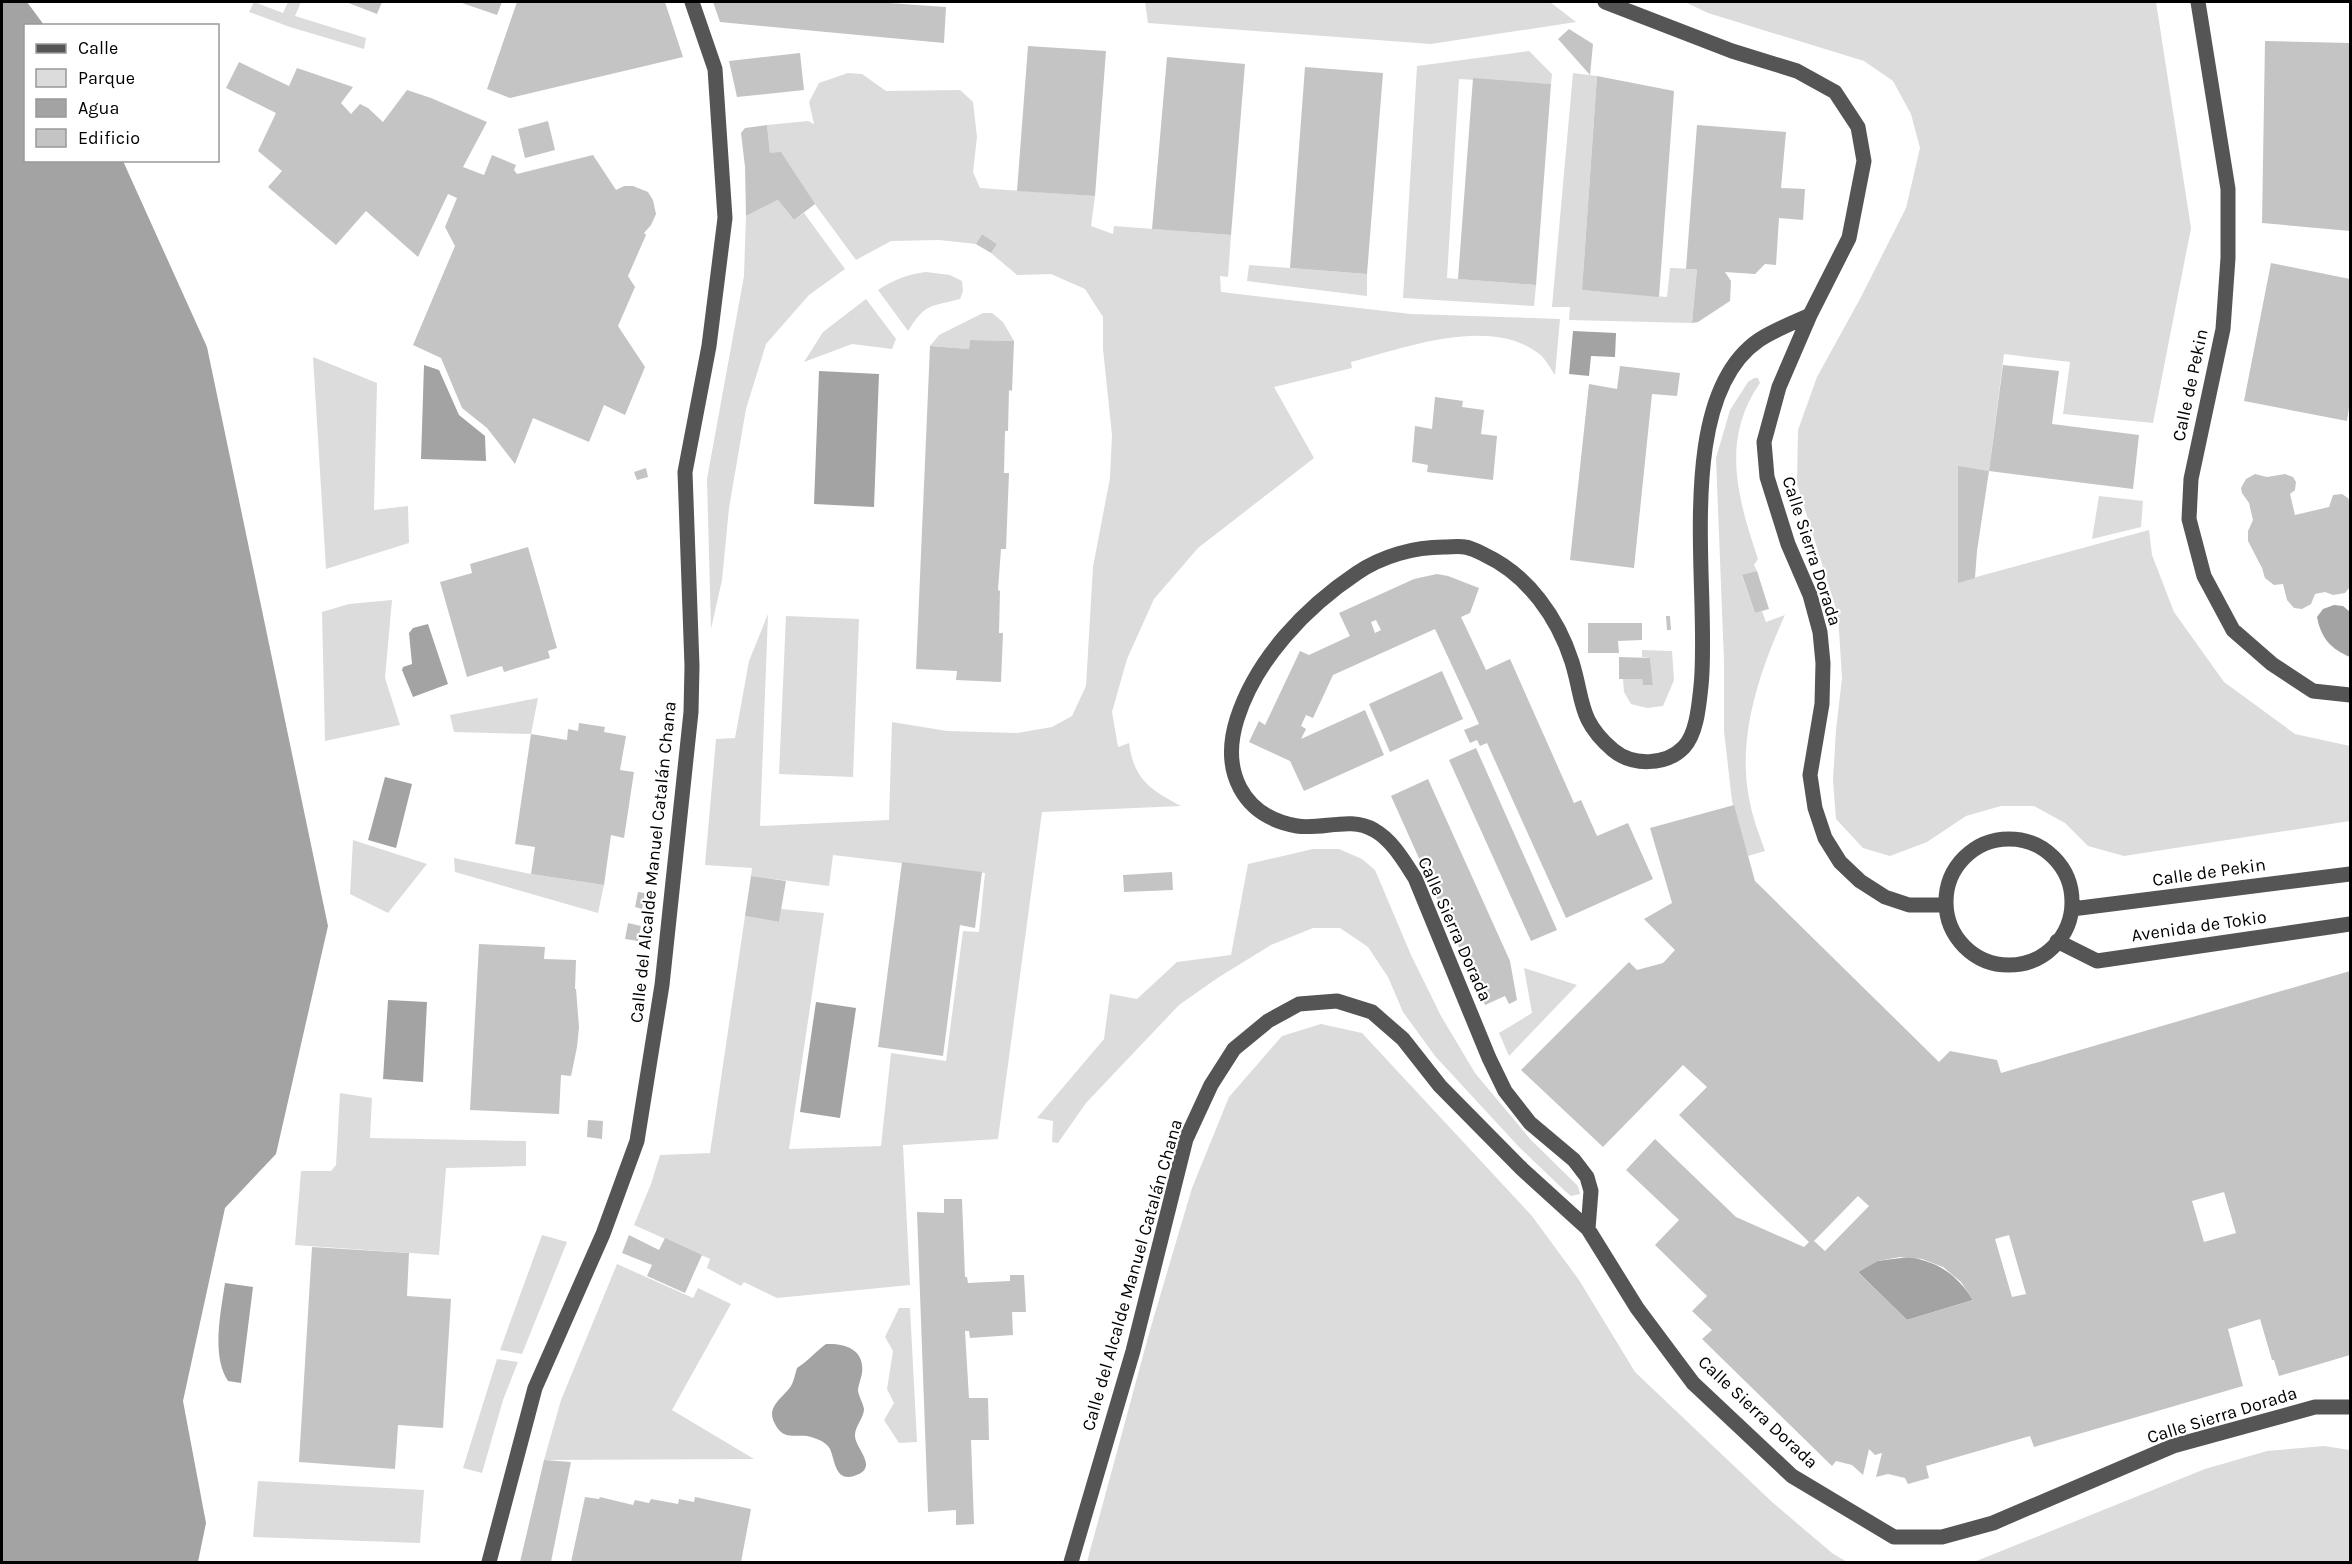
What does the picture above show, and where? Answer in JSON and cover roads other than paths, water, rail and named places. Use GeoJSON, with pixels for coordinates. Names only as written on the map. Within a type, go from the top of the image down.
{"type":"FeatureCollection","features":[{"type":"Feature","properties":{"kind":"street","name":"Calle del Alcalde Manuel Catalán Chana"},"geometry":{"type":"LineString","coordinates":[[489,1563],[535,1388],[603,1234],[637,1141],[662,985],[691,712],[692,666],[685,472],[709,346],[725,218],[715,69],[692,2]]}},
{"type":"Feature","properties":{"kind":"street","name":"Calle Sierra Dorada"},"geometry":{"type":"LineString","coordinates":[[1605,2],[1732,51],[1797,71],[1835,92],[1858,127],[1864,161],[1849,238],[1810,315],[1779,387],[1764,442],[1767,477],[1788,544],[1810,595],[1820,632],[1823,663],[1822,704],[1810,775],[1815,808],[1826,838],[1840,862],[1860,881],[1885,897],[1909,905],[1945,905]]}},
{"type":"Feature","properties":{"kind":"street","name":"Calle de Pekin"},"geometry":{"type":"LineString","coordinates":[[2198,2],[2228,189],[2228,258],[2223,329],[2191,479],[2189,519],[2204,576],[2233,630],[2272,664],[2313,691],[2350,695]]}},
{"type":"Feature","properties":{"kind":"street","name":"Calle Sierra Dorada"},"geometry":{"type":"LineString","coordinates":[[1810,315],[1758,341],[1738,362],[1721,387],[1702,462],[1700,583],[1705,654],[1698,716],[1685,746],[1665,759],[1642,763],[1616,753],[1593,729],[1581,706],[1572,662],[1554,621],[1535,593],[1511,570],[1467,547],[1427,547],[1392,556],[1361,570],[1325,596],[1283,639],[1252,684],[1237,720],[1230,754],[1235,782],[1248,801],[1266,815],[1296,826],[1320,827],[1353,823],[1373,829],[1398,852],[1415,878],[1489,1058],[1505,1091],[1530,1124],[1574,1160],[1587,1177],[1591,1191],[1588,1229],[1638,1308],[1693,1383],[1792,1476],[1894,1537],[1942,1537],[1992,1523],[2173,1446],[2315,1407],[2350,1407]]}},
{"type":"Feature","properties":{"kind":"street"},"geometry":{"type":"LineString","coordinates":[[2002,839],[2026,841],[2047,851],[2063,869],[2071,891],[2072,909],[2067,926],[2057,941],[2041,956],[2021,964],[1999,964],[1979,957],[1961,944],[1950,926],[1945,905],[1948,881],[1961,861],[1980,846],[2002,839]]}},
{"type":"Feature","properties":{"kind":"street","name":"Calle de Pekin"},"geometry":{"type":"LineString","coordinates":[[2072,909],[2350,874]]}},
{"type":"Feature","properties":{"kind":"street","name":"Avenida de Tokio"},"geometry":{"type":"LineString","coordinates":[[2057,941],[2097,961],[2350,924]]}},
{"type":"Feature","properties":{"kind":"street","name":"Calle del Alcalde Manuel Catalán Chana"},"geometry":{"type":"LineString","coordinates":[[1071,1563],[1133,1351],[1186,1139],[1210,1085],[1234,1049],[1268,1021],[1299,1004],[1337,1001],[1372,1012],[1403,1039],[1440,1086],[1522,1169],[1588,1229]]}},
{"type":"Feature","properties":{"kind":"water"},"geometry":{"type":"Polygon","coordinates":[[[2,2],[27,2],[43,24],[24,24],[24,162],[123,162],[207,347],[328,926],[276,1154],[225,1208],[183,1401],[206,1523],[198,1562],[2,1562],[2,2]]]}},
{"type":"Feature","properties":{"kind":"water"},"geometry":{"type":"Polygon","coordinates":[[[1573,331],[1616,333],[1615,357],[1591,356],[1589,376],[1569,374],[1573,331]]]}},
{"type":"Feature","properties":{"kind":"water"},"geometry":{"type":"Polygon","coordinates":[[[424,365],[439,370],[459,415],[485,436],[486,461],[421,459],[424,365]]]}},
{"type":"Feature","properties":{"kind":"water"},"geometry":{"type":"Polygon","coordinates":[[[819,371],[879,374],[874,507],[814,504],[819,371]]]}},
{"type":"Feature","properties":{"kind":"water"},"geometry":{"type":"Polygon","coordinates":[[[2334,605],[2343,606],[2350,612],[2350,657],[2328,642],[2321,631],[2317,617],[2323,609],[2334,605]]]}},
{"type":"Feature","properties":{"kind":"water"},"geometry":{"type":"Polygon","coordinates":[[[428,624],[448,684],[413,697],[402,670],[403,667],[412,664],[409,633],[413,628],[428,624]]]}},
{"type":"Feature","properties":{"kind":"water"},"geometry":{"type":"Polygon","coordinates":[[[385,777],[412,784],[396,848],[368,840],[385,777]]]}},
{"type":"Feature","properties":{"kind":"water"},"geometry":{"type":"Polygon","coordinates":[[[388,1000],[427,1002],[423,1082],[383,1079],[388,1000]]]}},
{"type":"Feature","properties":{"kind":"water"},"geometry":{"type":"Polygon","coordinates":[[[816,1002],[856,1008],[840,1118],[800,1112],[816,1002]]]}},
{"type":"Feature","properties":{"kind":"water"},"geometry":{"type":"Polygon","coordinates":[[[1909,1257],[1929,1262],[1946,1271],[1960,1283],[1973,1300],[1907,1320],[1858,1272],[1877,1261],[1909,1257]]]}},
{"type":"Feature","properties":{"kind":"water"},"geometry":{"type":"Polygon","coordinates":[[[225,1283],[253,1287],[241,1383],[228,1381],[220,1359],[219,1333],[225,1283]]]}},
{"type":"Feature","properties":{"kind":"water"},"geometry":{"type":"Polygon","coordinates":[[[826,1344],[840,1345],[853,1350],[857,1353],[862,1365],[858,1391],[864,1409],[855,1435],[866,1463],[862,1472],[854,1476],[843,1476],[839,1473],[830,1449],[823,1442],[807,1436],[784,1434],[772,1418],[776,1403],[791,1386],[797,1368],[826,1344]]]}}]}
